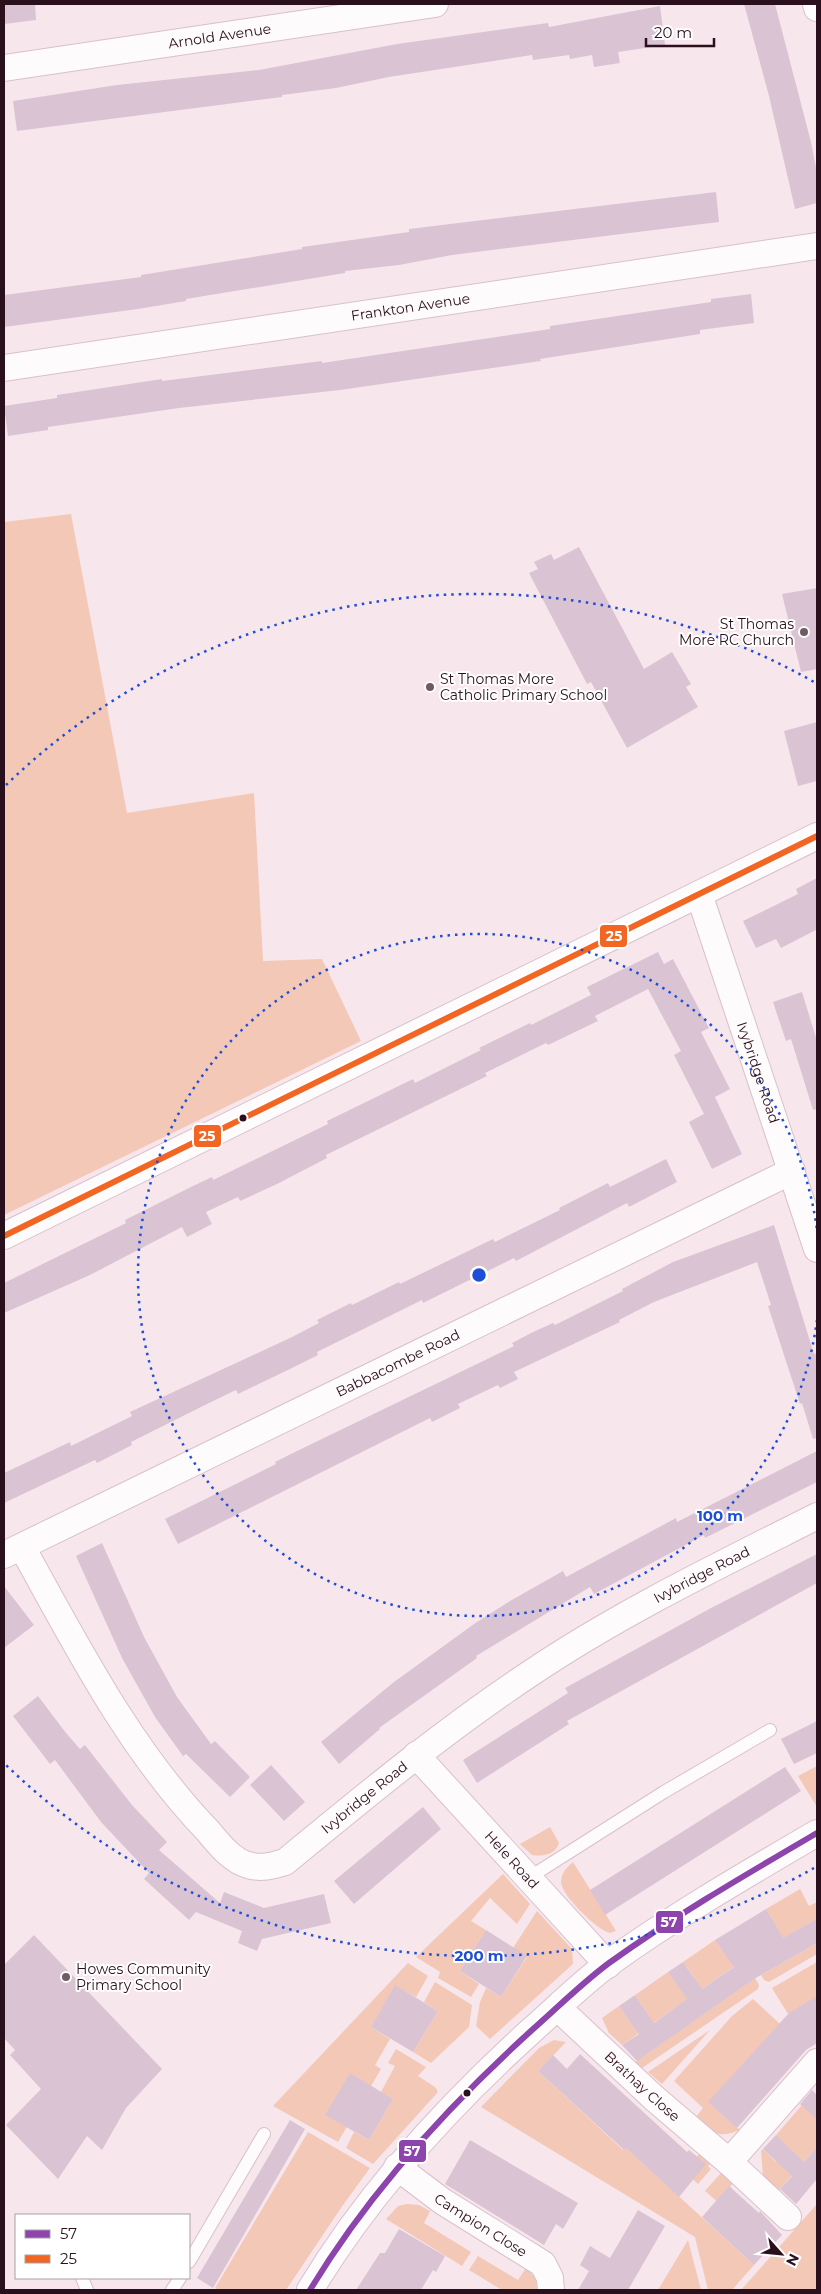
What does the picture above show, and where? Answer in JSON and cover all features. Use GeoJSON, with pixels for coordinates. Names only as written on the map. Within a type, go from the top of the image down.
{"type":"FeatureCollection","features":[{"type":"Feature","properties":{"kind":"street","name":"Arnold Avenue"},"geometry":{"type":"LineString","coordinates":[[4,68],[435,4]]}},
{"type":"Feature","properties":{"kind":"street"},"geometry":{"type":"LineString","coordinates":[[816,4],[817,8]]}},
{"type":"Feature","properties":{"kind":"street","name":"Frankton Avenue"},"geometry":{"type":"LineString","coordinates":[[4,368],[817,246]]}},
{"type":"Feature","properties":{"kind":"street"},"geometry":{"type":"LineString","coordinates":[[4,1236],[817,836]]}},
{"type":"Feature","properties":{"kind":"street","name":"Ivybridge Road"},"geometry":{"type":"LineString","coordinates":[[699,894],[817,1249]]}},
{"type":"Feature","properties":{"kind":"street","name":"Babbacombe Road"},"geometry":{"type":"LineString","coordinates":[[13,1551],[792,1171]]}},
{"type":"Feature","properties":{"kind":"street","name":"Ivybridge Road"},"geometry":{"type":"LineString","coordinates":[[13,1551],[151,1766],[193,1816],[233,1857],[247,1865],[263,1868],[285,1862],[416,1755],[479,1708],[577,1644],[705,1572],[817,1516]]}},
{"type":"Feature","properties":{"kind":"street","name":"Hele Road"},"geometry":{"type":"LineString","coordinates":[[416,1755],[608,1965]]}},
{"type":"Feature","properties":{"kind":"street"},"geometry":{"type":"LineString","coordinates":[[310,2290],[328,2259],[397,2167],[461,2099],[558,2008],[608,1965],[703,1901],[817,1833]]}},
{"type":"Feature","properties":{"kind":"street","name":"Brathay Close"},"geometry":{"type":"LineString","coordinates":[[558,2008],[654,2098],[729,2162],[788,2217]]}},
{"type":"Feature","properties":{"kind":"street"},"geometry":{"type":"LineString","coordinates":[[729,2162],[817,2062]]}},
{"type":"Feature","properties":{"kind":"street","name":"Campion Close"},"geometry":{"type":"LineString","coordinates":[[397,2167],[442,2201],[536,2258],[547,2270],[551,2290]]}},
{"type":"Feature","properties":{"kind":"lane"},"geometry":{"type":"LineString","coordinates":[[530,1878],[664,1792],[770,1730]]}},
{"type":"Feature","properties":{"kind":"lane"},"geometry":{"type":"LineString","coordinates":[[190,2260],[264,2134]]}},
{"type":"Feature","properties":{"kind":"lane"},"geometry":{"type":"LineString","coordinates":[[172,2290],[179,2279]]}},
{"type":"Feature","properties":{"kind":"shaded area"},"geometry":{"type":"Polygon","coordinates":[[[71,514],[127,813],[254,793],[263,961],[322,959],[361,1041],[4,1215],[4,522],[71,514]]]}},
{"type":"Feature","properties":{"kind":"shaded area"},"geometry":{"type":"Polygon","coordinates":[[[817,1766],[817,1807],[798,1776],[817,1766]]]}},
{"type":"Feature","properties":{"kind":"shaded area"},"geometry":{"type":"Polygon","coordinates":[[[550,1827],[559,1843],[552,1852],[540,1856],[532,1855],[520,1844],[550,1827]]]}},
{"type":"Feature","properties":{"kind":"shaded area"},"geometry":{"type":"Polygon","coordinates":[[[573,1862],[616,1931],[610,1933],[597,1926],[581,1912],[567,1895],[561,1879],[565,1870],[573,1862]]]}},
{"type":"Feature","properties":{"kind":"shaded area"},"geometry":{"type":"Polygon","coordinates":[[[503,1874],[530,1904],[517,1924],[490,1898],[471,1921],[486,1930],[460,1971],[479,1984],[471,1997],[438,1978],[440,1972],[416,1957],[503,1874]]]}},
{"type":"Feature","properties":{"kind":"shaded area"},"geometry":{"type":"Polygon","coordinates":[[[800,1889],[809,1906],[817,1902],[817,1919],[751,1957],[767,1930],[775,1925],[766,1909],[800,1889]]]}},
{"type":"Feature","properties":{"kind":"shaded area"},"geometry":{"type":"Polygon","coordinates":[[[537,1911],[572,1949],[573,1964],[490,2039],[476,2026],[480,2002],[486,1988],[501,1997],[527,1957],[513,1948],[537,1911]]]}},
{"type":"Feature","properties":{"kind":"shaded area"},"geometry":{"type":"Polygon","coordinates":[[[715,1940],[725,1954],[742,1961],[622,2045],[609,2033],[602,2018],[619,2006],[630,2021],[646,2011],[635,1995],[668,1972],[686,1983],[694,1977],[683,1962],[715,1940]]]}},
{"type":"Feature","properties":{"kind":"shaded area"},"geometry":{"type":"Polygon","coordinates":[[[817,1943],[817,1954],[769,1982],[764,1980],[761,1975],[817,1943]]]}},
{"type":"Feature","properties":{"kind":"shaded area"},"geometry":{"type":"Polygon","coordinates":[[[817,1962],[817,1997],[788,2014],[772,1988],[817,1962]]]}},
{"type":"Feature","properties":{"kind":"shaded area"},"geometry":{"type":"Polygon","coordinates":[[[408,1963],[428,1976],[416,1997],[395,1986],[371,2027],[390,2039],[375,2065],[381,2069],[338,2142],[273,2106],[408,1963]]]}},
{"type":"Feature","properties":{"kind":"shaded area"},"geometry":{"type":"Polygon","coordinates":[[[755,1978],[759,1985],[758,1989],[642,2068],[635,2062],[755,1978]]]}},
{"type":"Feature","properties":{"kind":"shaded area"},"geometry":{"type":"Polygon","coordinates":[[[435,1982],[472,2005],[469,2027],[431,2063],[413,2052],[438,2011],[424,2002],[435,1982]]]}},
{"type":"Feature","properties":{"kind":"shaded area"},"geometry":{"type":"Polygon","coordinates":[[[753,1999],[780,2024],[709,2102],[740,2130],[726,2134],[715,2133],[696,2117],[703,2108],[674,2081],[732,2016],[753,1999]]]}},
{"type":"Feature","properties":{"kind":"shaded area"},"geometry":{"type":"Polygon","coordinates":[[[710,2030],[662,2084],[648,2072],[710,2030]]]}},
{"type":"Feature","properties":{"kind":"shaded area"},"geometry":{"type":"Polygon","coordinates":[[[554,2040],[566,2042],[538,2071],[623,2150],[626,2148],[754,2265],[732,2290],[708,2290],[695,2237],[481,2107],[539,2048],[554,2040]]]}},
{"type":"Feature","properties":{"kind":"shaded area"},"geometry":{"type":"Polygon","coordinates":[[[396,2049],[426,2067],[418,2076],[435,2087],[438,2092],[373,2164],[346,2148],[354,2132],[369,2140],[393,2099],[381,2092],[395,2066],[388,2063],[396,2049]]]}},
{"type":"Feature","properties":{"kind":"shaded area"},"geometry":{"type":"Polygon","coordinates":[[[802,2105],[816,2118],[817,2116],[817,2147],[779,2190],[763,2176],[761,2151],[763,2149],[776,2162],[789,2148],[776,2135],[802,2105]]]}},
{"type":"Feature","properties":{"kind":"shaded area"},"geometry":{"type":"Polygon","coordinates":[[[308,2132],[370,2168],[286,2290],[218,2290],[215,2288],[308,2132]]]}},
{"type":"Feature","properties":{"kind":"shaded area"},"geometry":{"type":"Polygon","coordinates":[[[700,2153],[711,2163],[708,2166],[711,2169],[698,2184],[684,2171],[700,2153]]]}},
{"type":"Feature","properties":{"kind":"shaded area"},"geometry":{"type":"Polygon","coordinates":[[[721,2173],[733,2183],[730,2187],[733,2190],[720,2204],[705,2191],[721,2173]]]}},
{"type":"Feature","properties":{"kind":"shaded area"},"geometry":{"type":"Polygon","coordinates":[[[407,2204],[419,2205],[430,2211],[424,2223],[471,2252],[462,2266],[386,2219],[398,2206],[407,2204]]]}},
{"type":"Feature","properties":{"kind":"shaded area"},"geometry":{"type":"Polygon","coordinates":[[[817,2204],[817,2290],[741,2290],[817,2204]]]}},
{"type":"Feature","properties":{"kind":"shaded area"},"geometry":{"type":"Polygon","coordinates":[[[688,2240],[701,2290],[658,2290],[688,2240]]]}},
{"type":"Feature","properties":{"kind":"shaded area"},"geometry":{"type":"Polygon","coordinates":[[[478,2256],[518,2280],[526,2268],[536,2279],[537,2290],[502,2290],[469,2270],[478,2256]]]}},
{"type":"Feature","properties":{"kind":"building"},"geometry":{"type":"Polygon","coordinates":[[[4,4],[35,4],[36,20],[4,24],[4,4]]]}},
{"type":"Feature","properties":{"kind":"building"},"geometry":{"type":"Polygon","coordinates":[[[744,4],[775,4],[811,142],[817,173],[817,203],[795,209],[769,96],[744,4]]]}},
{"type":"Feature","properties":{"kind":"building"},"geometry":{"type":"Polygon","coordinates":[[[660,6],[665,45],[618,52],[620,63],[594,67],[592,55],[570,59],[569,55],[533,60],[532,55],[389,77],[336,88],[282,95],[282,97],[17,131],[13,101],[117,85],[259,70],[397,44],[548,23],[549,27],[660,6]]]}},
{"type":"Feature","properties":{"kind":"building"},"geometry":{"type":"Polygon","coordinates":[[[716,192],[719,222],[452,255],[399,265],[345,271],[345,273],[186,299],[186,301],[138,309],[4,327],[4,295],[141,277],[141,275],[302,249],[302,247],[409,232],[409,229],[716,192]]]}},
{"type":"Feature","properties":{"kind":"building"},"geometry":{"type":"Polygon","coordinates":[[[751,294],[754,323],[700,330],[700,334],[540,359],[541,361],[340,390],[179,408],[48,427],[48,430],[8,436],[4,406],[57,398],[57,395],[162,379],[162,381],[322,361],[322,363],[550,329],[550,326],[711,302],[711,299],[751,294]]]}},
{"type":"Feature","properties":{"kind":"building"},"geometry":{"type":"Polygon","coordinates":[[[579,547],[644,669],[672,652],[691,684],[686,687],[698,707],[627,748],[591,682],[587,684],[529,573],[538,569],[534,562],[551,554],[554,560],[579,547]]]}},
{"type":"Feature","properties":{"kind":"building","name":"St Thomas More RC Church"},"geometry":{"type":"Polygon","coordinates":[[[817,588],[817,669],[801,672],[782,594],[817,588]]]}},
{"type":"Feature","properties":{"kind":"building"},"geometry":{"type":"Polygon","coordinates":[[[817,722],[817,781],[798,786],[784,731],[817,722]]]}},
{"type":"Feature","properties":{"kind":"building"},"geometry":{"type":"Polygon","coordinates":[[[817,878],[817,933],[816,930],[781,948],[776,939],[756,948],[743,921],[798,894],[796,889],[817,878]]]}},
{"type":"Feature","properties":{"kind":"building"},"geometry":{"type":"Polygon","coordinates":[[[658,952],[664,964],[673,959],[709,1028],[701,1032],[730,1089],[715,1097],[742,1154],[712,1169],[689,1122],[704,1114],[674,1055],[681,1051],[648,989],[595,1016],[598,1021],[548,1045],[546,1043],[485,1073],[487,1076],[326,1155],[327,1158],[277,1184],[240,1201],[238,1197],[206,1212],[212,1224],[187,1237],[182,1227],[90,1275],[4,1313],[4,1283],[126,1223],[125,1220],[193,1186],[212,1177],[213,1180],[328,1124],[327,1121],[413,1079],[415,1083],[481,1050],[479,1048],[591,995],[587,987],[658,952]]]}},
{"type":"Feature","properties":{"kind":"building"},"geometry":{"type":"Polygon","coordinates":[[[802,992],[817,1041],[817,1109],[813,1110],[791,1039],[786,1041],[773,1002],[802,992]]]}},
{"type":"Feature","properties":{"kind":"building"},"geometry":{"type":"Polygon","coordinates":[[[666,1159],[677,1182],[629,1207],[627,1203],[516,1261],[514,1258],[423,1303],[422,1300],[317,1352],[318,1355],[290,1369],[238,1394],[236,1390],[131,1442],[132,1445],[97,1463],[95,1460],[4,1503],[4,1473],[70,1442],[71,1446],[132,1416],[130,1412],[290,1338],[319,1323],[317,1320],[351,1303],[352,1305],[399,1282],[400,1284],[493,1239],[495,1242],[560,1210],[559,1208],[608,1183],[610,1187],[666,1159]]]}},
{"type":"Feature","properties":{"kind":"building"},"geometry":{"type":"Polygon","coordinates":[[[774,1225],[814,1354],[817,1353],[817,1438],[813,1439],[802,1403],[800,1404],[768,1306],[771,1305],[757,1262],[654,1302],[619,1320],[620,1322],[514,1372],[518,1379],[500,1388],[498,1385],[458,1404],[460,1408],[432,1422],[430,1418],[178,1544],[165,1519],[276,1464],[275,1462],[297,1451],[514,1346],[512,1343],[533,1332],[553,1323],[555,1325],[623,1291],[622,1289],[673,1262],[774,1225]]]}},
{"type":"Feature","properties":{"kind":"building"},"geometry":{"type":"Polygon","coordinates":[[[817,1451],[817,1482],[705,1538],[704,1535],[594,1594],[590,1587],[476,1656],[477,1658],[379,1728],[339,1764],[321,1742],[394,1682],[474,1624],[510,1601],[563,1571],[566,1577],[676,1518],[677,1522],[817,1451]]]}},
{"type":"Feature","properties":{"kind":"building"},"geometry":{"type":"Polygon","coordinates":[[[102,1543],[144,1637],[177,1697],[211,1744],[215,1741],[250,1777],[230,1797],[186,1754],[183,1756],[155,1717],[122,1658],[76,1556],[102,1543]]]}},
{"type":"Feature","properties":{"kind":"building"},"geometry":{"type":"Polygon","coordinates":[[[817,1554],[817,1583],[567,1721],[569,1724],[477,1783],[463,1760],[568,1693],[565,1688],[711,1608],[817,1554]]]}},
{"type":"Feature","properties":{"kind":"building"},"geometry":{"type":"Polygon","coordinates":[[[4,1586],[34,1625],[4,1648],[4,1586]]]}},
{"type":"Feature","properties":{"kind":"building"},"geometry":{"type":"Polygon","coordinates":[[[38,1696],[80,1749],[85,1745],[132,1805],[167,1842],[159,1850],[220,1903],[224,1892],[264,1908],[324,1894],[331,1923],[262,1939],[257,1951],[238,1943],[242,1931],[196,1912],[189,1920],[144,1879],[149,1873],[101,1822],[55,1760],[50,1764],[13,1716],[38,1696]]]}},
{"type":"Feature","properties":{"kind":"building"},"geometry":{"type":"Polygon","coordinates":[[[817,1721],[817,1753],[794,1764],[781,1739],[817,1721]]]}},
{"type":"Feature","properties":{"kind":"building"},"geometry":{"type":"Polygon","coordinates":[[[271,1765],[305,1802],[284,1821],[250,1785],[271,1765]]]}},
{"type":"Feature","properties":{"kind":"building"},"geometry":{"type":"Polygon","coordinates":[[[785,1767],[801,1791],[605,1915],[590,1890],[785,1767]]]}},
{"type":"Feature","properties":{"kind":"building"},"geometry":{"type":"Polygon","coordinates":[[[423,1807],[441,1829],[354,1904],[334,1881],[423,1807]]]}},
{"type":"Feature","properties":{"kind":"building"},"geometry":{"type":"Polygon","coordinates":[[[766,1909],[783,1938],[817,1919],[817,1943],[754,1979],[637,2061],[622,2045],[639,2034],[619,2006],[635,1995],[654,2023],[687,1999],[668,1972],[683,1962],[702,1989],[734,1967],[715,1940],[766,1909]]]}},
{"type":"Feature","properties":{"kind":"building"},"geometry":{"type":"Polygon","coordinates":[[[486,1930],[527,1956],[501,1997],[460,1971],[486,1930]]]}},
{"type":"Feature","properties":{"kind":"building"},"geometry":{"type":"Polygon","coordinates":[[[34,1935],[162,2069],[126,2108],[102,2150],[87,2136],[58,2179],[6,2125],[41,2089],[10,2055],[15,2050],[4,2038],[4,1965],[34,1935]]]}},
{"type":"Feature","properties":{"kind":"building"},"geometry":{"type":"Polygon","coordinates":[[[395,1985],[438,2011],[413,2052],[371,2027],[395,1985]]]}},
{"type":"Feature","properties":{"kind":"building"},"geometry":{"type":"Polygon","coordinates":[[[817,1996],[817,2043],[806,2050],[737,2128],[708,2102],[789,2013],[817,1996]]]}},
{"type":"Feature","properties":{"kind":"building"},"geometry":{"type":"Polygon","coordinates":[[[580,2054],[687,2152],[689,2150],[706,2164],[679,2197],[626,2148],[624,2150],[538,2071],[553,2055],[567,2069],[580,2054]]]}},
{"type":"Feature","properties":{"kind":"building"},"geometry":{"type":"Polygon","coordinates":[[[350,2073],[393,2099],[369,2140],[325,2115],[350,2073]]]}},
{"type":"Feature","properties":{"kind":"building"},"geometry":{"type":"Polygon","coordinates":[[[812,2090],[817,2095],[817,2120],[800,2104],[812,2090]]]}},
{"type":"Feature","properties":{"kind":"building"},"geometry":{"type":"Polygon","coordinates":[[[290,2120],[305,2129],[213,2288],[197,2278],[290,2120]]]}},
{"type":"Feature","properties":{"kind":"building"},"geometry":{"type":"Polygon","coordinates":[[[776,2135],[804,2162],[817,2147],[817,2179],[796,2204],[780,2189],[792,2176],[763,2149],[776,2135]]]}},
{"type":"Feature","properties":{"kind":"building"},"geometry":{"type":"Polygon","coordinates":[[[470,2140],[578,2203],[563,2229],[556,2224],[544,2245],[445,2184],[470,2140]]]}},
{"type":"Feature","properties":{"kind":"building"},"geometry":{"type":"Polygon","coordinates":[[[729,2186],[759,2213],[760,2211],[782,2235],[754,2265],[702,2217],[729,2186]]]}},
{"type":"Feature","properties":{"kind":"building"},"geometry":{"type":"Polygon","coordinates":[[[638,2210],[665,2226],[628,2290],[578,2290],[589,2271],[580,2265],[590,2246],[610,2258],[638,2210]]]}},
{"type":"Feature","properties":{"kind":"building"},"geometry":{"type":"Polygon","coordinates":[[[399,2229],[445,2256],[436,2272],[433,2270],[421,2290],[356,2290],[380,2253],[385,2253],[399,2229]]]}},
{"type":"Feature","properties":{"kind":"transit line","name":"25"},"geometry":{"type":"LineString","coordinates":[[4,1236],[817,836]]}},
{"type":"Feature","properties":{"kind":"transit line","name":"57"},"geometry":{"type":"LineString","coordinates":[[310,2290],[358,2219],[411,2152],[500,2059],[609,1963],[712,1895],[817,1833]]}},
{"type":"Feature","properties":{"kind":"place","name":"St Thomas More RC Church"},"geometry":{"type":"Point","coordinates":[804,632]}},
{"type":"Feature","properties":{"kind":"place","name":"St Thomas More Catholic Primary School"},"geometry":{"type":"Point","coordinates":[430,687]}},
{"type":"Feature","properties":{"kind":"place","name":"Howes Community Primary School"},"geometry":{"type":"Point","coordinates":[66,1977]}}]}
